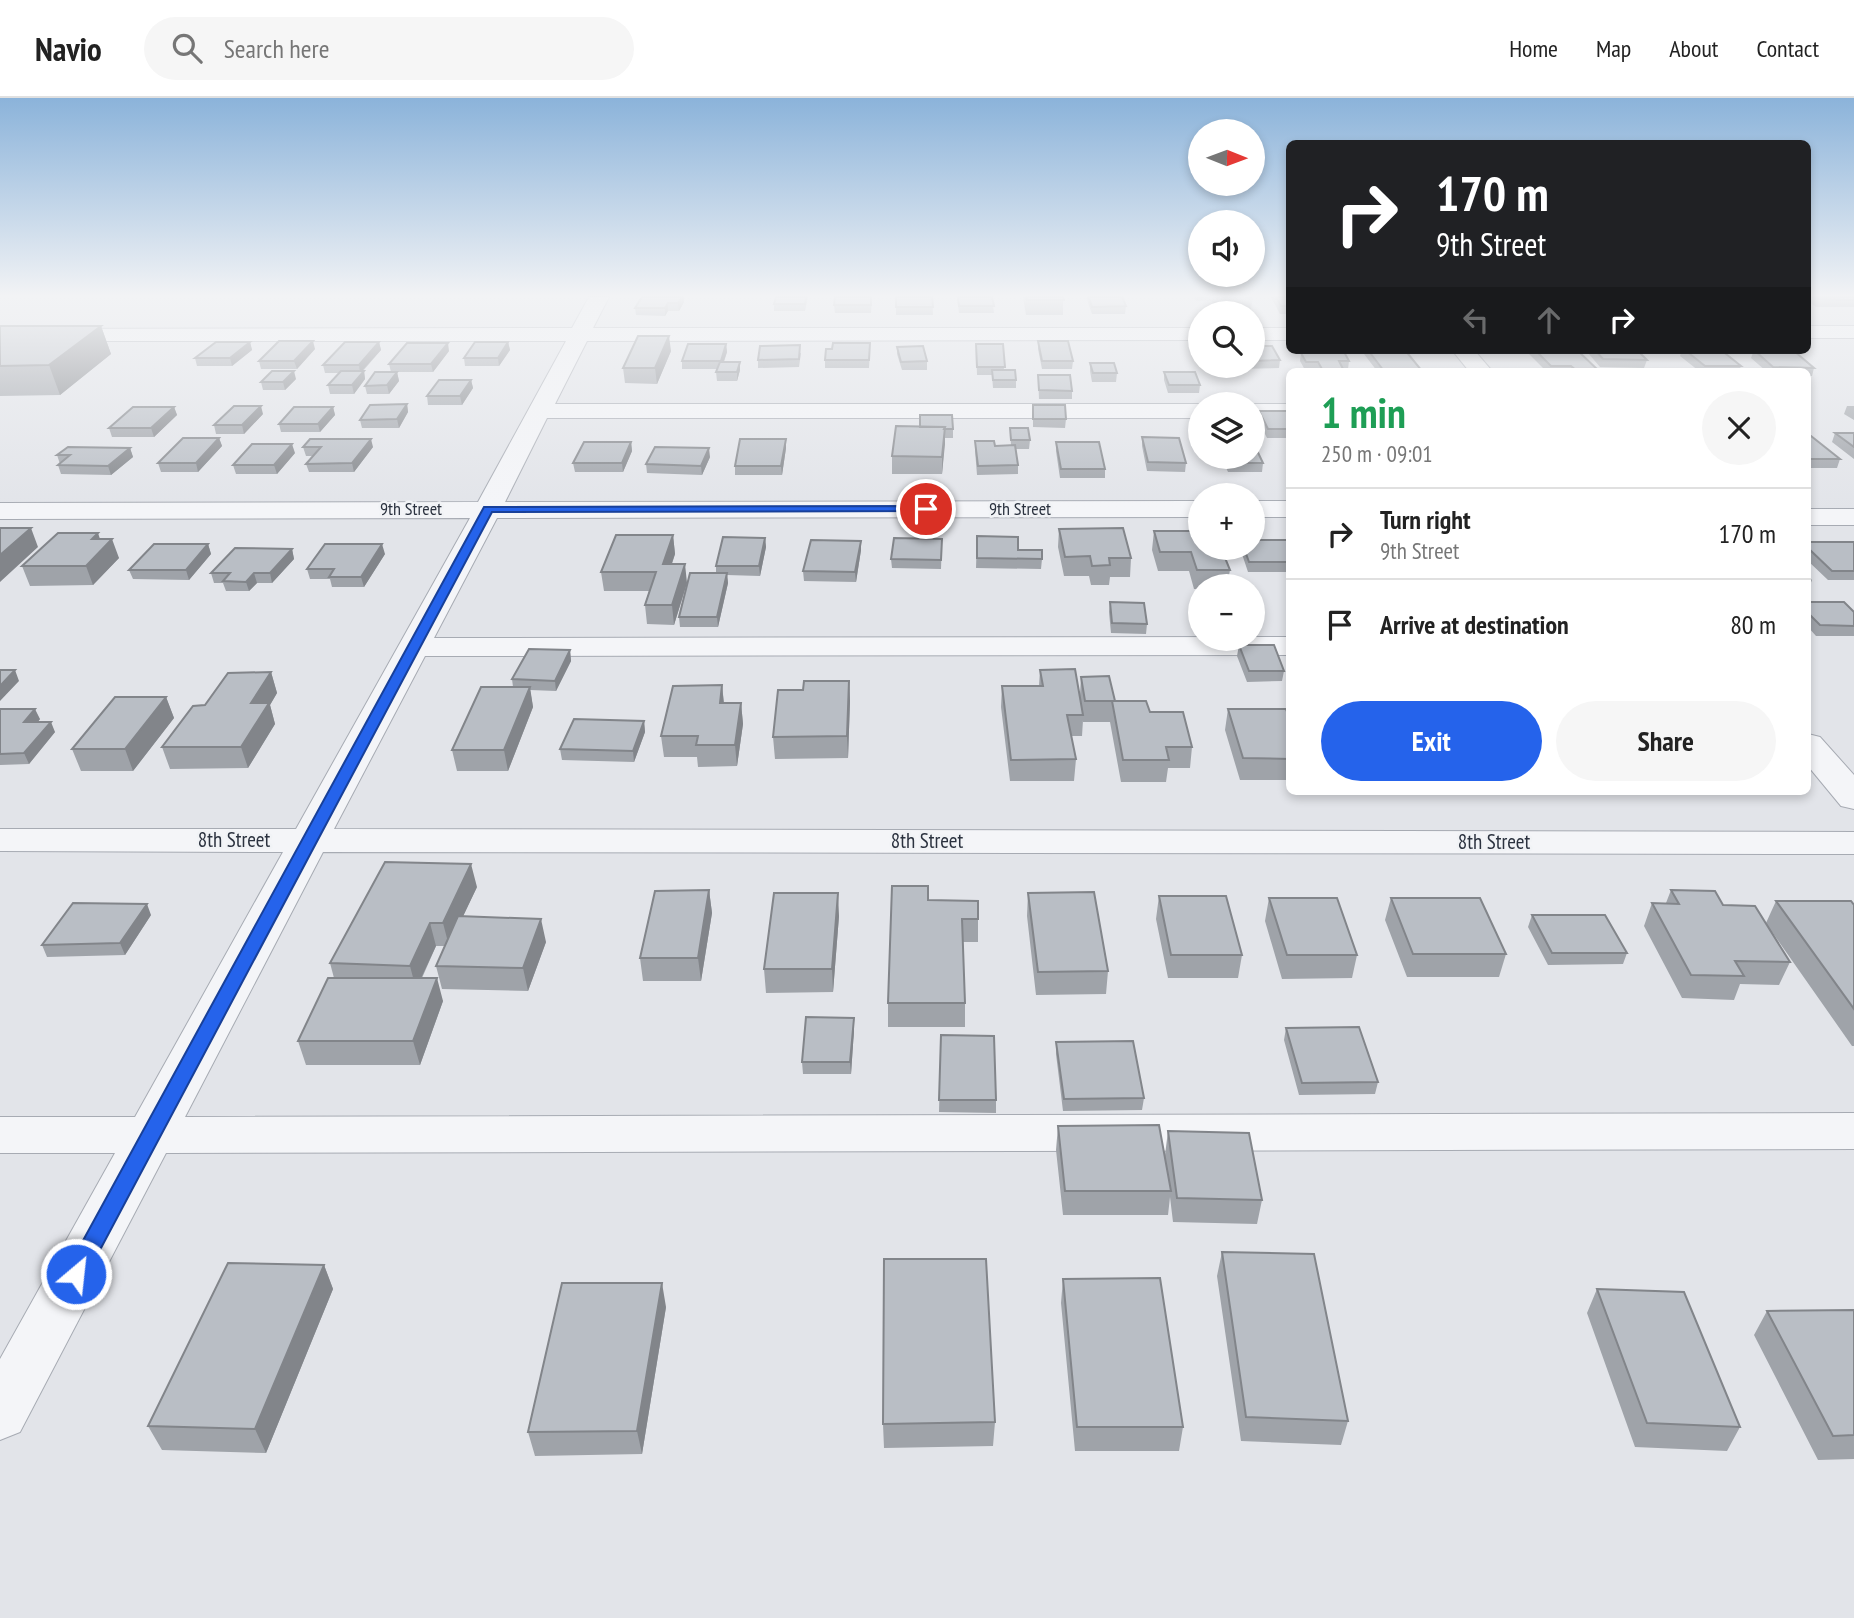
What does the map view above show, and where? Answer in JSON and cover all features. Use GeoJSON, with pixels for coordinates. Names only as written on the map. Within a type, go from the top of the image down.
{"type":"FeatureCollection","features":[{"type":"Feature","properties":{"kind":"street"},"geometry":{"type":"LineString","coordinates":[[0,1414],[562,368]]}},
{"type":"Feature","properties":{"kind":"street"},"geometry":{"type":"LineString","coordinates":[[539,411],[1188,411]]}},
{"type":"Feature","properties":{"kind":"street"},"geometry":{"type":"LineString","coordinates":[[1265,411],[1286,411]]}},
{"type":"Feature","properties":{"kind":"street"},"geometry":{"type":"LineString","coordinates":[[1811,503],[1854,503]]}},
{"type":"Feature","properties":{"kind":"street","name":"9th Street"},"geometry":{"type":"LineString","coordinates":[[0,511],[1188,509]]}},
{"type":"Feature","properties":{"kind":"street"},"geometry":{"type":"LineString","coordinates":[[1265,509],[1286,509]]}},
{"type":"Feature","properties":{"kind":"street"},"geometry":{"type":"LineString","coordinates":[[1811,517],[1854,517]]}},
{"type":"Feature","properties":{"kind":"street"},"geometry":{"type":"LineString","coordinates":[[414,647],[1286,646]]}},
{"type":"Feature","properties":{"kind":"street"},"geometry":{"type":"LineString","coordinates":[[1811,748],[1854,798]]}},
{"type":"Feature","properties":{"kind":"street","name":"8th Street"},"geometry":{"type":"LineString","coordinates":[[0,840],[1854,843]]}},
{"type":"Feature","properties":{"kind":"street"},"geometry":{"type":"LineString","coordinates":[[0,1135],[1854,1131]]}},
{"type":"Feature","properties":{"kind":"building"},"geometry":{"type":"Polygon","coordinates":[[[718,368],[738,368],[737,372],[716,372],[718,368]]]}},
{"type":"Feature","properties":{"kind":"building"},"geometry":{"type":"Polygon","coordinates":[[[1091,368],[1115,368],[1117,373],[1093,373],[1091,368]]]}},
{"type":"Feature","properties":{"kind":"building"},"geometry":{"type":"Polygon","coordinates":[[[992,370],[1015,370],[1016,380],[993,380],[992,370]]]}},
{"type":"Feature","properties":{"kind":"building"},"geometry":{"type":"Polygon","coordinates":[[[272,371],[294,371],[283,382],[261,382],[272,371]]]}},
{"type":"Feature","properties":{"kind":"building"},"geometry":{"type":"Polygon","coordinates":[[[341,371],[364,371],[352,385],[328,385],[341,371]]]}},
{"type":"Feature","properties":{"kind":"building"},"geometry":{"type":"Polygon","coordinates":[[[375,372],[397,372],[387,385],[365,386],[375,372]]]}},
{"type":"Feature","properties":{"kind":"building"},"geometry":{"type":"Polygon","coordinates":[[[1164,372],[1188,372],[1188,378],[1197,378],[1200,385],[1169,385],[1164,372]]]}},
{"type":"Feature","properties":{"kind":"building"},"geometry":{"type":"Polygon","coordinates":[[[1038,375],[1070,375],[1072,391],[1039,390],[1038,375]]]}},
{"type":"Feature","properties":{"kind":"building"},"geometry":{"type":"Polygon","coordinates":[[[439,380],[471,380],[460,396],[427,396],[439,380]]]}},
{"type":"Feature","properties":{"kind":"building"},"geometry":{"type":"Polygon","coordinates":[[[407,404],[397,419],[360,420],[370,405],[407,404]]]}},
{"type":"Feature","properties":{"kind":"building"},"geometry":{"type":"Polygon","coordinates":[[[1033,405],[1065,405],[1066,419],[1033,419],[1033,405]]]}},
{"type":"Feature","properties":{"kind":"building"},"geometry":{"type":"Polygon","coordinates":[[[234,406],[261,406],[242,425],[214,425],[234,406]]]}},
{"type":"Feature","properties":{"kind":"building"},"geometry":{"type":"Polygon","coordinates":[[[133,407],[174,407],[151,428],[109,428],[133,407]]]}},
{"type":"Feature","properties":{"kind":"building"},"geometry":{"type":"Polygon","coordinates":[[[294,407],[333,407],[318,424],[279,424],[294,407]]]}},
{"type":"Feature","properties":{"kind":"building"},"geometry":{"type":"Polygon","coordinates":[[[1265,411],[1286,411],[1286,429],[1268,429],[1265,411]]]}},
{"type":"Feature","properties":{"kind":"building"},"geometry":{"type":"Polygon","coordinates":[[[920,415],[952,415],[953,429],[920,427],[920,415]]]}},
{"type":"Feature","properties":{"kind":"building"},"geometry":{"type":"Polygon","coordinates":[[[896,426],[945,427],[942,457],[892,456],[896,426]]]}},
{"type":"Feature","properties":{"kind":"building"},"geometry":{"type":"Polygon","coordinates":[[[1010,428],[1028,428],[1030,440],[1011,440],[1010,428]]]}},
{"type":"Feature","properties":{"kind":"building"},"geometry":{"type":"Polygon","coordinates":[[[1835,433],[1854,433],[1854,447],[1835,433]]]}},
{"type":"Feature","properties":{"kind":"building"},"geometry":{"type":"Polygon","coordinates":[[[1811,436],[1840,459],[1811,459],[1811,436]]]}},
{"type":"Feature","properties":{"kind":"building"},"geometry":{"type":"Polygon","coordinates":[[[1142,437],[1179,438],[1186,463],[1148,462],[1142,437]]]}},
{"type":"Feature","properties":{"kind":"building"},"geometry":{"type":"Polygon","coordinates":[[[183,438],[219,438],[196,463],[158,463],[183,438]]]}},
{"type":"Feature","properties":{"kind":"building"},"geometry":{"type":"Polygon","coordinates":[[[310,439],[371,439],[352,463],[306,464],[321,447],[303,447],[310,439]]]}},
{"type":"Feature","properties":{"kind":"building"},"geometry":{"type":"Polygon","coordinates":[[[740,439],[786,439],[781,466],[735,466],[740,439]]]}},
{"type":"Feature","properties":{"kind":"building"},"geometry":{"type":"Polygon","coordinates":[[[975,441],[994,441],[995,446],[1015,445],[1018,465],[978,466],[975,441]]]}},
{"type":"Feature","properties":{"kind":"building"},"geometry":{"type":"Polygon","coordinates":[[[584,442],[631,442],[622,463],[573,463],[584,442]]]}},
{"type":"Feature","properties":{"kind":"building"},"geometry":{"type":"Polygon","coordinates":[[[1056,442],[1099,442],[1105,469],[1061,469],[1056,442]]]}},
{"type":"Feature","properties":{"kind":"building"},"geometry":{"type":"Polygon","coordinates":[[[252,444],[292,444],[274,465],[233,465],[252,444]]]}},
{"type":"Feature","properties":{"kind":"building"},"geometry":{"type":"Polygon","coordinates":[[[68,447],[130,448],[108,466],[58,465],[70,455],[57,455],[68,447]]]}},
{"type":"Feature","properties":{"kind":"building"},"geometry":{"type":"Polygon","coordinates":[[[655,447],[709,448],[701,466],[646,464],[655,447]]]}},
{"type":"Feature","properties":{"kind":"building"},"geometry":{"type":"Polygon","coordinates":[[[0,528],[31,528],[0,555],[0,528]]]}},
{"type":"Feature","properties":{"kind":"building"},"geometry":{"type":"Polygon","coordinates":[[[1123,528],[1131,558],[1109,558],[1110,565],[1092,566],[1090,556],[1065,557],[1059,529],[1123,528]]]}},
{"type":"Feature","properties":{"kind":"building"},"geometry":{"type":"Polygon","coordinates":[[[1154,531],[1188,531],[1188,552],[1160,552],[1154,531]]]}},
{"type":"Feature","properties":{"kind":"building"},"geometry":{"type":"Polygon","coordinates":[[[58,533],[98,533],[92,539],[112,539],[86,566],[22,566],[58,533]]]}},
{"type":"Feature","properties":{"kind":"building"},"geometry":{"type":"Polygon","coordinates":[[[616,535],[673,535],[663,564],[685,564],[672,605],[645,605],[656,572],[601,572],[616,535]]]}},
{"type":"Feature","properties":{"kind":"building"},"geometry":{"type":"Polygon","coordinates":[[[977,536],[1018,537],[1018,550],[1042,550],[1042,559],[977,558],[977,536]]]}},
{"type":"Feature","properties":{"kind":"building"},"geometry":{"type":"Polygon","coordinates":[[[723,537],[765,538],[759,566],[716,566],[723,537]]]}},
{"type":"Feature","properties":{"kind":"building"},"geometry":{"type":"Polygon","coordinates":[[[894,538],[942,539],[941,560],[891,559],[894,538]]]}},
{"type":"Feature","properties":{"kind":"building"},"geometry":{"type":"Polygon","coordinates":[[[811,540],[861,541],[855,572],[803,571],[811,540]]]}},
{"type":"Feature","properties":{"kind":"building"},"geometry":{"type":"Polygon","coordinates":[[[1265,540],[1286,540],[1286,562],[1248,560],[1265,560],[1265,540]]]}},
{"type":"Feature","properties":{"kind":"building"},"geometry":{"type":"Polygon","coordinates":[[[1811,542],[1854,542],[1854,571],[1832,571],[1811,551],[1811,542]]]}},
{"type":"Feature","properties":{"kind":"building"},"geometry":{"type":"Polygon","coordinates":[[[154,544],[208,544],[186,570],[129,570],[154,544]]]}},
{"type":"Feature","properties":{"kind":"building"},"geometry":{"type":"Polygon","coordinates":[[[325,544],[382,544],[361,577],[329,577],[334,569],[307,569],[325,544]]]}},
{"type":"Feature","properties":{"kind":"building"},"geometry":{"type":"Polygon","coordinates":[[[235,548],[292,549],[270,573],[254,573],[246,582],[223,581],[230,573],[211,573],[235,548]]]}},
{"type":"Feature","properties":{"kind":"building"},"geometry":{"type":"Polygon","coordinates":[[[1194,560],[1226,560],[1230,570],[1197,570],[1194,560]]]}},
{"type":"Feature","properties":{"kind":"building"},"geometry":{"type":"Polygon","coordinates":[[[690,573],[727,573],[717,617],[679,617],[690,573]]]}},
{"type":"Feature","properties":{"kind":"building"},"geometry":{"type":"Polygon","coordinates":[[[1110,602],[1144,603],[1147,624],[1112,623],[1110,602]]]}},
{"type":"Feature","properties":{"kind":"building"},"geometry":{"type":"Polygon","coordinates":[[[1811,602],[1844,602],[1854,612],[1854,626],[1820,625],[1811,616],[1811,602]]]}},
{"type":"Feature","properties":{"kind":"building"},"geometry":{"type":"Polygon","coordinates":[[[1265,645],[1274,645],[1284,671],[1249,671],[1241,651],[1265,651],[1265,645]]]}},
{"type":"Feature","properties":{"kind":"building"},"geometry":{"type":"Polygon","coordinates":[[[529,649],[570,650],[555,681],[512,679],[529,649]]]}},
{"type":"Feature","properties":{"kind":"building"},"geometry":{"type":"Polygon","coordinates":[[[1075,669],[1083,715],[1067,715],[1076,759],[1011,760],[1002,686],[1043,686],[1040,670],[1075,669]]]}},
{"type":"Feature","properties":{"kind":"building"},"geometry":{"type":"Polygon","coordinates":[[[0,670],[15,670],[0,686],[0,670]]]}},
{"type":"Feature","properties":{"kind":"building"},"geometry":{"type":"Polygon","coordinates":[[[271,672],[251,703],[269,703],[241,747],[162,747],[193,706],[205,705],[228,673],[271,672]]]}},
{"type":"Feature","properties":{"kind":"building"},"geometry":{"type":"Polygon","coordinates":[[[1109,676],[1115,701],[1085,701],[1081,677],[1109,676]]]}},
{"type":"Feature","properties":{"kind":"building"},"geometry":{"type":"Polygon","coordinates":[[[804,681],[849,681],[847,736],[773,737],[778,690],[803,690],[804,681]]]}},
{"type":"Feature","properties":{"kind":"building"},"geometry":{"type":"Polygon","coordinates":[[[722,685],[720,703],[741,703],[735,745],[696,745],[698,736],[661,736],[673,686],[722,685]]]}},
{"type":"Feature","properties":{"kind":"building"},"geometry":{"type":"Polygon","coordinates":[[[481,687],[530,687],[504,750],[452,750],[481,687]]]}},
{"type":"Feature","properties":{"kind":"building"},"geometry":{"type":"Polygon","coordinates":[[[115,697],[166,697],[125,749],[72,749],[115,697]]]}},
{"type":"Feature","properties":{"kind":"building"},"geometry":{"type":"Polygon","coordinates":[[[1112,701],[1146,701],[1150,712],[1183,712],[1192,747],[1166,747],[1169,760],[1123,760],[1112,701]]]}},
{"type":"Feature","properties":{"kind":"building"},"geometry":{"type":"Polygon","coordinates":[[[0,709],[35,709],[24,722],[51,722],[24,753],[0,754],[0,709]]]}},
{"type":"Feature","properties":{"kind":"building"},"geometry":{"type":"Polygon","coordinates":[[[1228,709],[1286,709],[1286,759],[1243,758],[1228,709]]]}},
{"type":"Feature","properties":{"kind":"building"},"geometry":{"type":"Polygon","coordinates":[[[574,719],[644,721],[633,751],[560,749],[574,719]]]}},
{"type":"Feature","properties":{"kind":"building"},"geometry":{"type":"Polygon","coordinates":[[[385,862],[471,864],[443,923],[430,923],[410,966],[330,963],[385,862]]]}},
{"type":"Feature","properties":{"kind":"building"},"geometry":{"type":"Polygon","coordinates":[[[892,886],[928,886],[928,900],[978,901],[978,919],[962,919],[965,1003],[888,1003],[892,886]]]}},
{"type":"Feature","properties":{"kind":"building"},"geometry":{"type":"Polygon","coordinates":[[[709,890],[698,958],[640,958],[655,891],[709,890]]]}},
{"type":"Feature","properties":{"kind":"building"},"geometry":{"type":"Polygon","coordinates":[[[1671,890],[1715,891],[1723,905],[1755,906],[1790,962],[1735,961],[1744,976],[1691,975],[1652,903],[1679,904],[1671,890]]]}},
{"type":"Feature","properties":{"kind":"building"},"geometry":{"type":"Polygon","coordinates":[[[1094,892],[1108,971],[1038,972],[1028,893],[1094,892]]]}},
{"type":"Feature","properties":{"kind":"building"},"geometry":{"type":"Polygon","coordinates":[[[774,893],[838,893],[832,969],[764,969],[774,893]]]}},
{"type":"Feature","properties":{"kind":"building"},"geometry":{"type":"Polygon","coordinates":[[[1159,896],[1226,896],[1242,955],[1171,955],[1159,896]]]}},
{"type":"Feature","properties":{"kind":"building"},"geometry":{"type":"Polygon","coordinates":[[[1269,898],[1337,898],[1357,955],[1287,955],[1269,898]]]}},
{"type":"Feature","properties":{"kind":"building"},"geometry":{"type":"Polygon","coordinates":[[[1391,898],[1480,898],[1506,954],[1413,954],[1391,898]]]}},
{"type":"Feature","properties":{"kind":"building"},"geometry":{"type":"Polygon","coordinates":[[[1776,901],[1851,901],[1854,905],[1854,1009],[1776,901]]]}},
{"type":"Feature","properties":{"kind":"building"},"geometry":{"type":"Polygon","coordinates":[[[73,903],[147,904],[120,943],[42,945],[73,903]]]}},
{"type":"Feature","properties":{"kind":"building"},"geometry":{"type":"Polygon","coordinates":[[[1532,915],[1605,915],[1627,953],[1552,953],[1532,915]]]}},
{"type":"Feature","properties":{"kind":"building"},"geometry":{"type":"Polygon","coordinates":[[[458,916],[541,919],[523,968],[436,966],[458,916]]]}},
{"type":"Feature","properties":{"kind":"building"},"geometry":{"type":"Polygon","coordinates":[[[328,978],[437,978],[413,1041],[298,1041],[328,978]]]}},
{"type":"Feature","properties":{"kind":"building"},"geometry":{"type":"Polygon","coordinates":[[[806,1017],[854,1018],[850,1062],[802,1062],[806,1017]]]}},
{"type":"Feature","properties":{"kind":"building"},"geometry":{"type":"Polygon","coordinates":[[[1359,1027],[1378,1082],[1302,1083],[1286,1028],[1359,1027]]]}},
{"type":"Feature","properties":{"kind":"building"},"geometry":{"type":"Polygon","coordinates":[[[941,1035],[994,1036],[996,1100],[939,1100],[941,1035]]]}},
{"type":"Feature","properties":{"kind":"building"},"geometry":{"type":"Polygon","coordinates":[[[1133,1041],[1144,1098],[1064,1099],[1056,1042],[1133,1041]]]}},
{"type":"Feature","properties":{"kind":"building"},"geometry":{"type":"Polygon","coordinates":[[[1159,1125],[1171,1191],[1065,1191],[1058,1126],[1159,1125]]]}},
{"type":"Feature","properties":{"kind":"building"},"geometry":{"type":"Polygon","coordinates":[[[1168,1131],[1249,1133],[1262,1200],[1177,1198],[1168,1131]]]}},
{"type":"Feature","properties":{"kind":"building"},"geometry":{"type":"Polygon","coordinates":[[[1222,1252],[1314,1254],[1348,1421],[1246,1417],[1222,1252]]]}},
{"type":"Feature","properties":{"kind":"building"},"geometry":{"type":"Polygon","coordinates":[[[884,1259],[986,1259],[995,1422],[883,1424],[884,1259]]]}},
{"type":"Feature","properties":{"kind":"building"},"geometry":{"type":"Polygon","coordinates":[[[228,1263],[324,1265],[255,1429],[148,1426],[228,1263]]]}},
{"type":"Feature","properties":{"kind":"building"},"geometry":{"type":"Polygon","coordinates":[[[1160,1278],[1183,1427],[1077,1427],[1063,1279],[1160,1278]]]}},
{"type":"Feature","properties":{"kind":"building"},"geometry":{"type":"Polygon","coordinates":[[[562,1283],[662,1283],[637,1431],[528,1432],[562,1283]]]}},
{"type":"Feature","properties":{"kind":"building"},"geometry":{"type":"Polygon","coordinates":[[[1597,1289],[1684,1292],[1740,1427],[1647,1423],[1597,1289]]]}},
{"type":"Feature","properties":{"kind":"building"},"geometry":{"type":"Polygon","coordinates":[[[1854,1310],[1854,1435],[1833,1436],[1767,1311],[1854,1310]]]}},
{"type":"Feature","properties":{"kind":"route"},"geometry":{"type":"LineString","coordinates":[[76,1274],[488,509],[926,509]]}}]}
